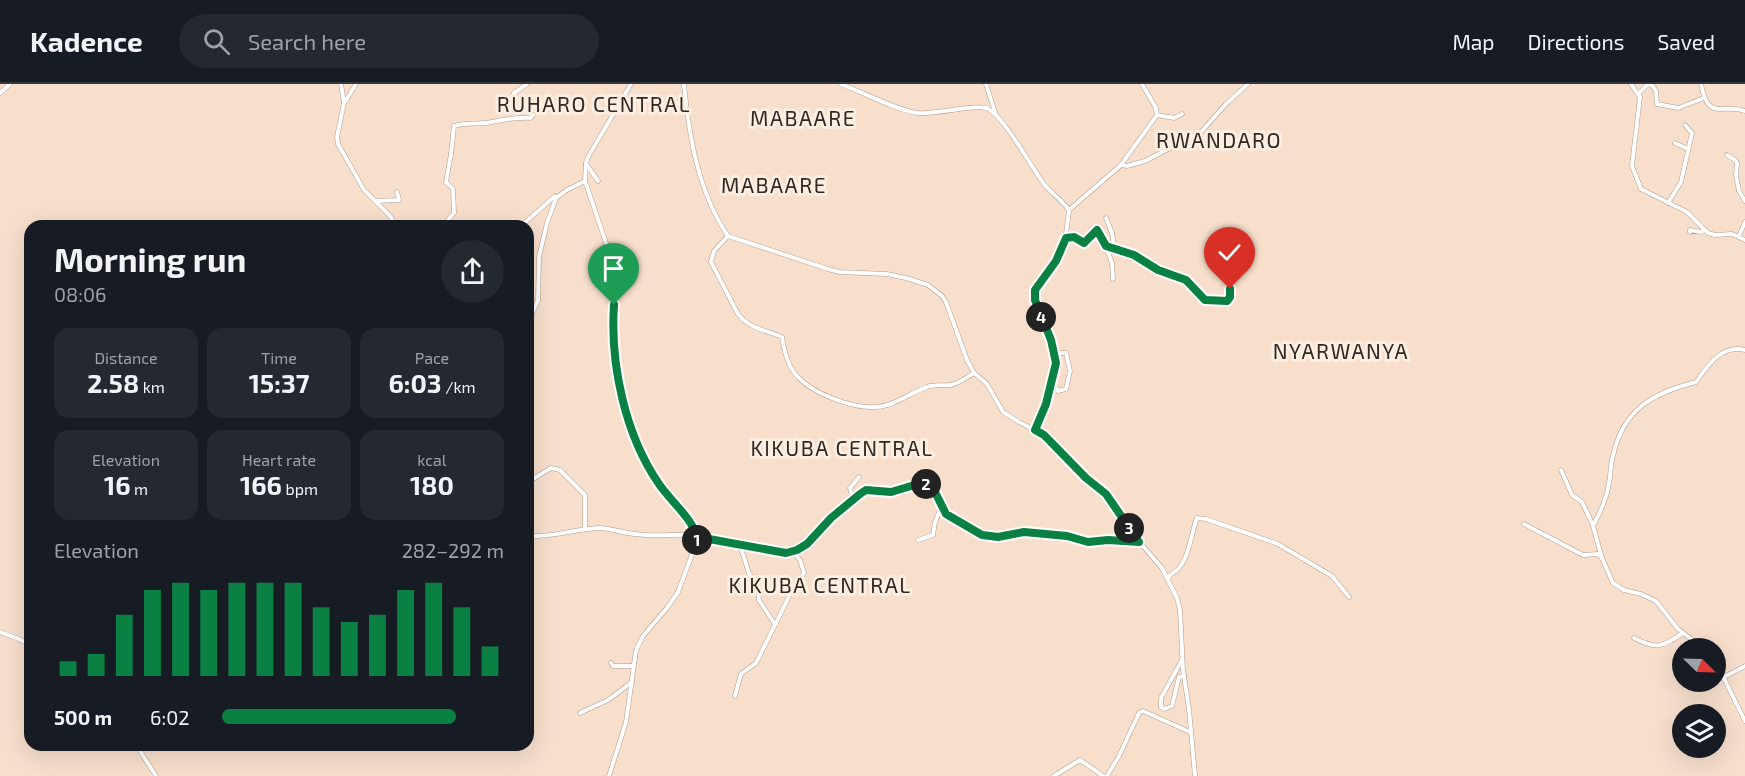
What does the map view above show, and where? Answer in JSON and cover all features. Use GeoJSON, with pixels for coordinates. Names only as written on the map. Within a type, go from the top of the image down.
{"type":"FeatureCollection","features":[{"type":"Feature","properties":{"kind":"street"},"geometry":{"type":"LineString","coordinates":[[0,93],[9,84]]}},
{"type":"Feature","properties":{"kind":"street"},"geometry":{"type":"LineString","coordinates":[[341,84],[344,103],[338,144],[364,190],[386,211],[392,220]]}},
{"type":"Feature","properties":{"kind":"street"},"geometry":{"type":"LineString","coordinates":[[344,103],[356,84]]}},
{"type":"Feature","properties":{"kind":"street"},"geometry":{"type":"LineString","coordinates":[[514,93],[527,84]]}},
{"type":"Feature","properties":{"kind":"street"},"geometry":{"type":"LineString","coordinates":[[631,84],[602,130],[586,163],[585,181],[607,246],[607,259],[614,288],[614,354],[627,412],[644,458],[654,477],[697,538]]}},
{"type":"Feature","properties":{"kind":"street"},"geometry":{"type":"LineString","coordinates":[[684,84],[695,159],[717,219],[728,236],[828,270],[887,274],[928,285],[946,302],[963,354],[974,373],[987,384],[1003,412],[1044,435],[1086,478],[1106,494],[1139,542],[1162,568],[1177,598],[1179,610],[1195,776]]}},
{"type":"Feature","properties":{"kind":"street"},"geometry":{"type":"LineString","coordinates":[[841,84],[915,113],[946,113],[979,107],[995,113]]}},
{"type":"Feature","properties":{"kind":"street"},"geometry":{"type":"LineString","coordinates":[[986,84],[995,113],[1007,127],[1014,141],[1045,185],[1069,210]]}},
{"type":"Feature","properties":{"kind":"street"},"geometry":{"type":"LineString","coordinates":[[1035,430],[1046,404],[1056,363],[1035,300],[1035,290],[1056,261],[1066,238],[1069,210],[1121,165],[1157,115],[1156,108],[1142,84]]}},
{"type":"Feature","properties":{"kind":"street"},"geometry":{"type":"LineString","coordinates":[[1121,165],[1127,166],[1144,161],[1201,132],[1248,84]]}},
{"type":"Feature","properties":{"kind":"street"},"geometry":{"type":"LineString","coordinates":[[1631,84],[1639,93],[1640,110],[1632,166],[1641,189],[1687,212],[1704,230],[1715,235],[1732,234],[1745,240]]}},
{"type":"Feature","properties":{"kind":"street"},"geometry":{"type":"LineString","coordinates":[[1639,93],[1648,84],[1652,85],[1656,91],[1657,104],[1678,108],[1704,98]]}},
{"type":"Feature","properties":{"kind":"street"},"geometry":{"type":"LineString","coordinates":[[1701,84],[1704,98],[1716,110],[1737,108],[1745,111]]}},
{"type":"Feature","properties":{"kind":"street"},"geometry":{"type":"LineString","coordinates":[[1157,115],[1174,118],[1182,114]]}},
{"type":"Feature","properties":{"kind":"street"},"geometry":{"type":"LineString","coordinates":[[448,220],[454,213],[453,189],[446,182],[454,126],[474,122],[489,123],[498,120],[530,118],[533,115]]}},
{"type":"Feature","properties":{"kind":"street"},"geometry":{"type":"LineString","coordinates":[[1668,203],[1681,182],[1692,133],[1685,124]]}},
{"type":"Feature","properties":{"kind":"street"},"geometry":{"type":"LineString","coordinates":[[1675,142],[1688,149]]}},
{"type":"Feature","properties":{"kind":"street"},"geometry":{"type":"LineString","coordinates":[[1727,154],[1737,163],[1736,175],[1739,190],[1745,201]]}},
{"type":"Feature","properties":{"kind":"street"},"geometry":{"type":"LineString","coordinates":[[586,163],[598,181]]}},
{"type":"Feature","properties":{"kind":"street"},"geometry":{"type":"LineString","coordinates":[[528,220],[556,195],[585,181]]}},
{"type":"Feature","properties":{"kind":"street"},"geometry":{"type":"LineString","coordinates":[[534,309],[538,301],[539,257],[547,223],[556,198],[567,190]]}},
{"type":"Feature","properties":{"kind":"street"},"geometry":{"type":"LineString","coordinates":[[375,201],[399,200],[397,192]]}},
{"type":"Feature","properties":{"kind":"street"},"geometry":{"type":"LineString","coordinates":[[1106,218],[1115,250]]}},
{"type":"Feature","properties":{"kind":"street"},"geometry":{"type":"LineString","coordinates":[[1739,236],[1745,222]]}},
{"type":"Feature","properties":{"kind":"street"},"geometry":{"type":"LineString","coordinates":[[1066,238],[1074,237],[1084,243],[1097,230],[1112,263],[1113,279]]}},
{"type":"Feature","properties":{"kind":"street"},"geometry":{"type":"LineString","coordinates":[[1690,232],[1690,230],[1701,232],[1704,230]]}},
{"type":"Feature","properties":{"kind":"street"},"geometry":{"type":"LineString","coordinates":[[1106,246],[1134,255],[1158,270],[1186,280],[1205,300],[1226,301],[1231,292],[1222,262],[1229,248],[1229,233]]}},
{"type":"Feature","properties":{"kind":"street"},"geometry":{"type":"LineString","coordinates":[[728,236],[714,251],[711,262],[738,314],[755,328],[782,337],[785,355],[793,370],[799,378],[814,388],[852,405],[877,407],[911,396],[928,386],[952,385],[974,373]]}},
{"type":"Feature","properties":{"kind":"street"},"geometry":{"type":"LineString","coordinates":[[1593,526],[1605,503],[1612,457],[1620,432],[1634,412],[1655,396],[1669,389],[1696,382],[1722,352],[1735,349],[1745,350]]}},
{"type":"Feature","properties":{"kind":"street"},"geometry":{"type":"LineString","coordinates":[[1052,383],[1058,390],[1066,389],[1070,371],[1066,353],[1054,353]]}},
{"type":"Feature","properties":{"kind":"street"},"geometry":{"type":"LineString","coordinates":[[534,478],[551,468],[560,470],[585,495],[585,529]]}},
{"type":"Feature","properties":{"kind":"street"},"geometry":{"type":"LineString","coordinates":[[1561,470],[1572,495],[1582,502],[1593,526],[1612,583],[1624,590],[1656,601],[1690,638]]}},
{"type":"Feature","properties":{"kind":"street"},"geometry":{"type":"LineString","coordinates":[[853,499],[850,488],[859,477]]}},
{"type":"Feature","properties":{"kind":"street"},"geometry":{"type":"LineString","coordinates":[[534,536],[603,528],[640,535],[709,539],[786,553],[807,544],[831,518],[866,490],[891,492],[925,484],[934,490],[941,507],[949,516],[982,535],[998,537],[1024,532],[1067,536],[1088,542],[1108,540],[1139,542]]}},
{"type":"Feature","properties":{"kind":"street"},"geometry":{"type":"LineString","coordinates":[[918,540],[933,535],[941,507]]}},
{"type":"Feature","properties":{"kind":"street"},"geometry":{"type":"LineString","coordinates":[[1167,579],[1178,569],[1184,558],[1197,518],[1278,544],[1332,576],[1349,597]]}},
{"type":"Feature","properties":{"kind":"street"},"geometry":{"type":"LineString","coordinates":[[1524,524],[1579,554],[1597,554],[1602,558]]}},
{"type":"Feature","properties":{"kind":"street"},"geometry":{"type":"LineString","coordinates":[[609,776],[626,722],[636,650],[643,636],[678,592],[697,538]]}},
{"type":"Feature","properties":{"kind":"street"},"geometry":{"type":"LineString","coordinates":[[740,545],[747,568],[758,589],[759,600],[776,623]]}},
{"type":"Feature","properties":{"kind":"street"},"geometry":{"type":"LineString","coordinates":[[735,696],[741,674],[756,663],[795,584],[804,573],[800,560],[792,551]]}},
{"type":"Feature","properties":{"kind":"street"},"geometry":{"type":"LineString","coordinates":[[0,632],[24,642]]}},
{"type":"Feature","properties":{"kind":"street"},"geometry":{"type":"LineString","coordinates":[[1634,638],[1655,647],[1664,645],[1683,633]]}},
{"type":"Feature","properties":{"kind":"street"},"geometry":{"type":"LineString","coordinates":[[1183,658],[1161,698],[1161,707],[1164,709],[1172,706],[1179,677],[1184,676]]}},
{"type":"Feature","properties":{"kind":"street"},"geometry":{"type":"LineString","coordinates":[[611,663],[613,666],[633,666]]}},
{"type":"Feature","properties":{"kind":"street"},"geometry":{"type":"LineString","coordinates":[[1726,676],[1745,666]]}},
{"type":"Feature","properties":{"kind":"street"},"geometry":{"type":"LineString","coordinates":[[580,713],[608,700],[633,681]]}},
{"type":"Feature","properties":{"kind":"street"},"geometry":{"type":"LineString","coordinates":[[1726,681],[1745,721]]}},
{"type":"Feature","properties":{"kind":"street"},"geometry":{"type":"LineString","coordinates":[[1054,776],[1080,760],[1105,776],[1119,756],[1139,713],[1143,711],[1190,732]]}},
{"type":"Feature","properties":{"kind":"street"},"geometry":{"type":"LineString","coordinates":[[140,751],[156,776]]}},
{"type":"Feature","properties":{"kind":"district","name":"RUHARO CENTRAL"},"geometry":{"type":"Point","coordinates":[594,105]}},
{"type":"Feature","properties":{"kind":"district","name":"MABAARE"},"geometry":{"type":"Point","coordinates":[803,119]}},
{"type":"Feature","properties":{"kind":"district","name":"RWANDARO"},"geometry":{"type":"Point","coordinates":[1219,141]}},
{"type":"Feature","properties":{"kind":"district","name":"MABAARE"},"geometry":{"type":"Point","coordinates":[774,186]}},
{"type":"Feature","properties":{"kind":"district","name":"NYARWANYA"},"geometry":{"type":"Point","coordinates":[1341,352]}},
{"type":"Feature","properties":{"kind":"district","name":"KIKUBA CENTRAL"},"geometry":{"type":"Point","coordinates":[842,449]}},
{"type":"Feature","properties":{"kind":"district","name":"KIKUBA CENTRAL"},"geometry":{"type":"Point","coordinates":[820,586]}},
{"type":"Feature","properties":{"kind":"route"},"geometry":{"type":"LineString","coordinates":[[614,305],[612,342],[621,390],[632,427],[644,458],[660,485],[697,535],[698,541],[709,539],[726,541],[755,549],[786,553],[807,544],[831,518],[866,490],[891,492],[918,484],[925,484],[934,490],[946,514],[982,535],[998,537],[1024,532],[1067,536],[1088,542],[1099,540],[1139,542],[1106,494],[1086,478],[1044,435],[1035,430],[1046,404],[1056,363],[1051,340],[1038,311],[1035,290],[1056,261],[1066,238],[1074,237],[1084,243],[1095,230],[1099,231],[1106,246],[1134,255],[1158,270],[1180,276],[1194,286],[1204,300],[1227,301],[1230,297],[1230,289]]}}]}
